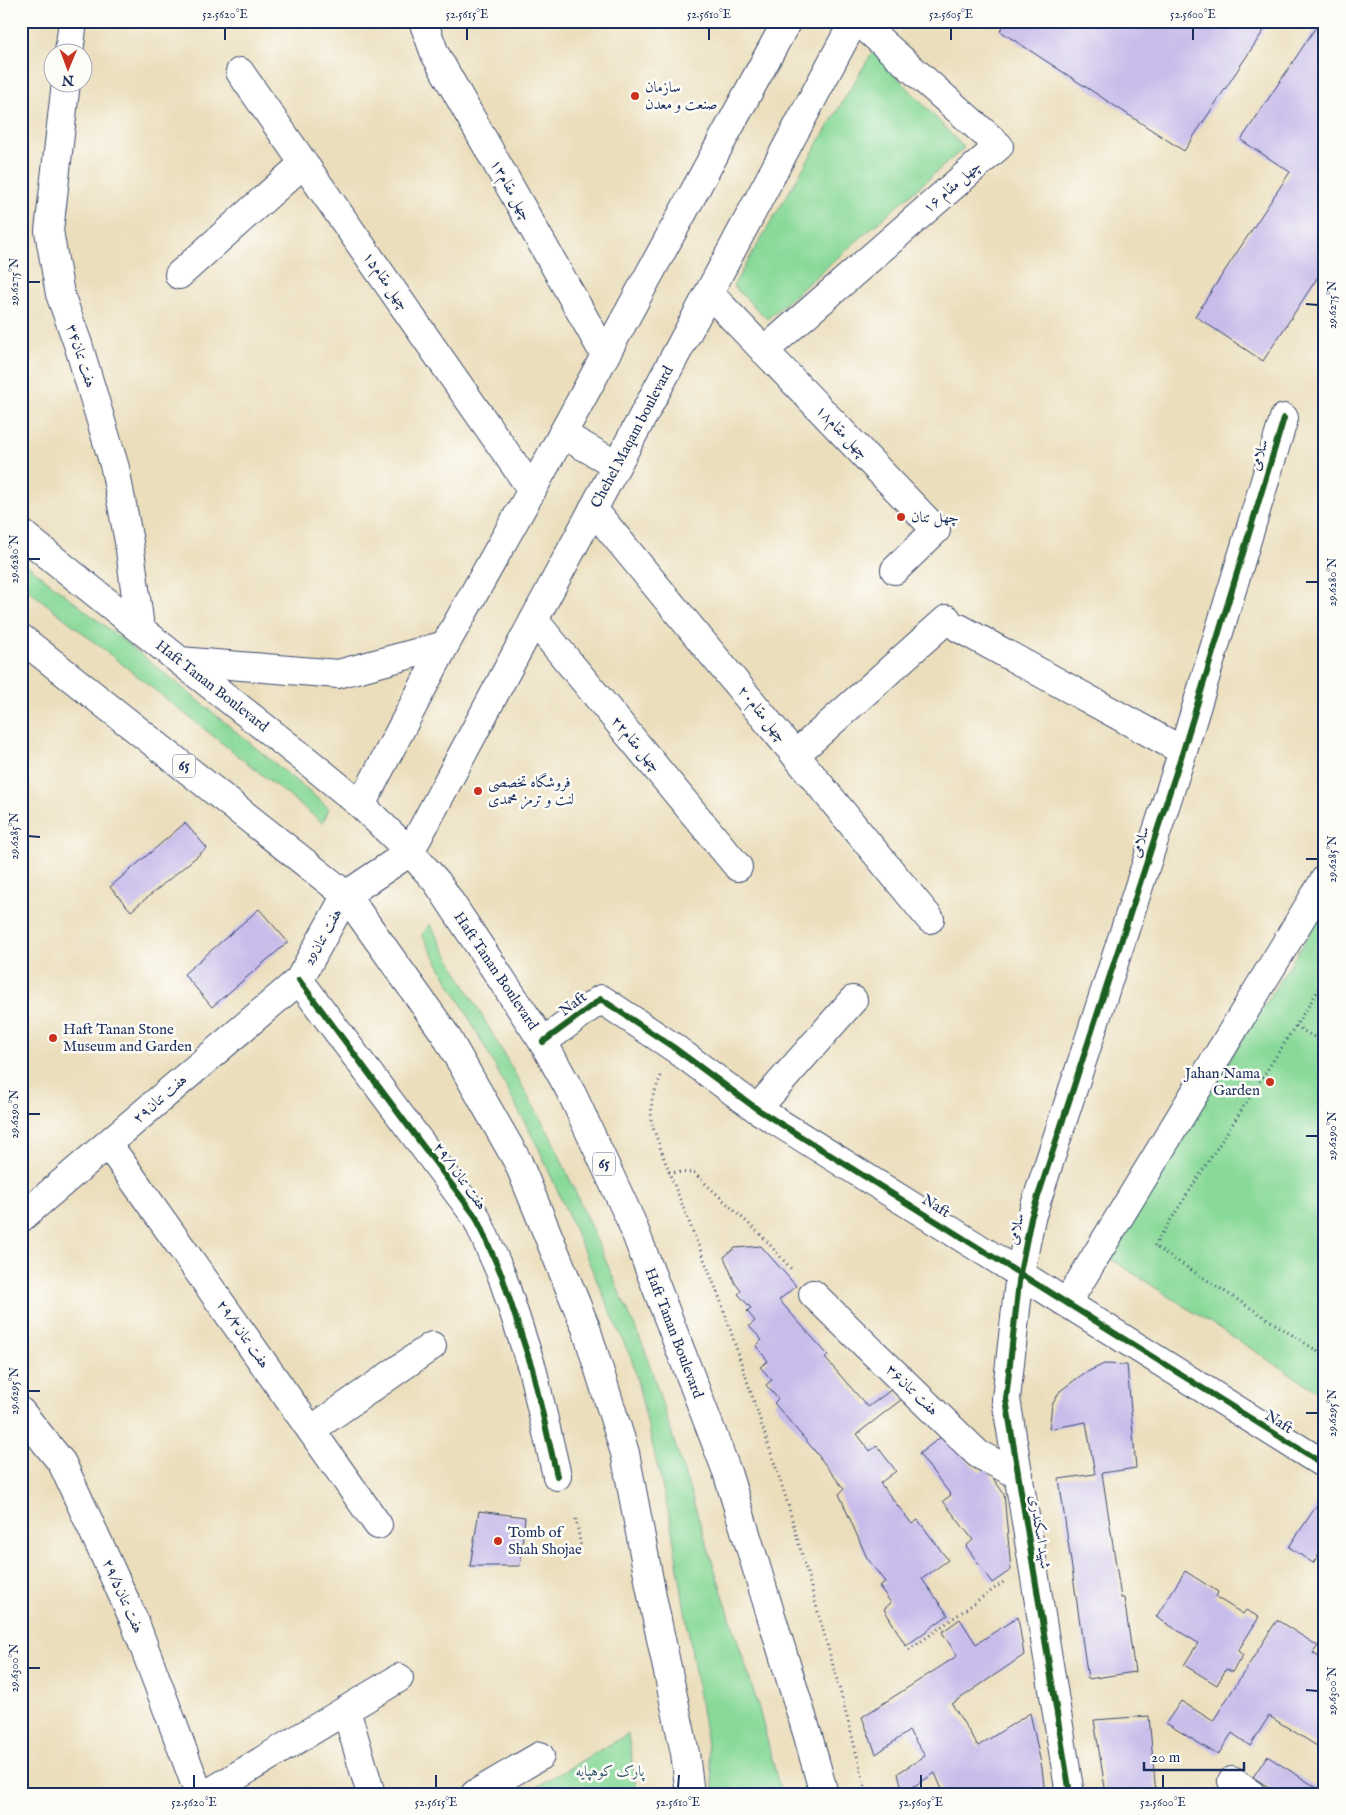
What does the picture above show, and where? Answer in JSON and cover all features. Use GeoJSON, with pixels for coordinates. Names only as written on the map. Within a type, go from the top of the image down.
{"type":"FeatureCollection","features":[{"type":"Feature","properties":{"kind":"street"},"geometry":{"type":"LineString","coordinates":[[70,42],[73,21]]}},
{"type":"Feature","properties":{"kind":"street","name":"چهل مقام۱۳"},"geometry":{"type":"LineString","coordinates":[[423,21],[434,54],[605,355]]}},
{"type":"Feature","properties":{"kind":"street"},"geometry":{"type":"LineString","coordinates":[[361,805],[444,645],[532,490],[787,21]]}},
{"type":"Feature","properties":{"kind":"street","name":"Chehel Maqam boulevard"},"geometry":{"type":"LineString","coordinates":[[410,852],[854,21]]}},
{"type":"Feature","properties":{"kind":"street","name":"چهل مقام ۱۶"},"geometry":{"type":"LineString","coordinates":[[764,352],[999,146],[858,21]]}},
{"type":"Feature","properties":{"kind":"street","name":"چهل مقام۱۵"},"geometry":{"type":"LineString","coordinates":[[240,72],[532,490]]}},
{"type":"Feature","properties":{"kind":"street","name":"هفت تنان۳۴"},"geometry":{"type":"LineString","coordinates":[[65,92],[49,231],[60,294],[78,344],[115,468],[129,542],[140,628]]}},
{"type":"Feature","properties":{"kind":"street"},"geometry":{"type":"LineString","coordinates":[[179,275],[304,163]]}},
{"type":"Feature","properties":{"kind":"street","name":"۱۸چهل مقام"},"geometry":{"type":"LineString","coordinates":[[709,293],[936,530],[895,570]]}},
{"type":"Feature","properties":{"kind":"street","name":"سلامی"},"geometry":{"type":"LineString","coordinates":[[1020,1274],[1031,1218],[1183,751],[1284,418]]}},
{"type":"Feature","properties":{"kind":"street"},"geometry":{"type":"LineString","coordinates":[[562,434],[617,465]]}},
{"type":"Feature","properties":{"kind":"street","name":"چهل مقام۲۰"},"geometry":{"type":"LineString","coordinates":[[593,509],[930,919]]}},
{"type":"Feature","properties":{"kind":"street","name":"Haft Tanan Boulevard"},"geometry":{"type":"LineString","coordinates":[[21,533],[361,805],[410,852],[436,882],[543,1042],[572,1094],[631,1221],[727,1472],[824,1794]]}},
{"type":"Feature","properties":{"kind":"street","name":"چهل مقام۲۲"},"geometry":{"type":"LineString","coordinates":[[534,620],[738,867]]}},
{"type":"Feature","properties":{"kind":"street"},"geometry":{"type":"LineString","coordinates":[[795,755],[953,624],[1183,751]]}},
{"type":"Feature","properties":{"kind":"street","name":"65"},"geometry":{"type":"LineString","coordinates":[[21,638],[346,895],[445,1034],[518,1162],[586,1328],[625,1453],[653,1601],[685,1753],[690,1794]]}},
{"type":"Feature","properties":{"kind":"street"},"geometry":{"type":"LineString","coordinates":[[180,661],[338,674],[444,645]]}},
{"type":"Feature","properties":{"kind":"street"},"geometry":{"type":"LineString","coordinates":[[346,895],[410,852]]}},
{"type":"Feature","properties":{"kind":"street"},"geometry":{"type":"LineString","coordinates":[[1067,1303],[1325,879]]}},
{"type":"Feature","properties":{"kind":"street","name":"29هفت تنان"},"geometry":{"type":"LineString","coordinates":[[299,980],[346,895]]}},
{"type":"Feature","properties":{"kind":"street","name":"هفت تنان۲۹"},"geometry":{"type":"LineString","coordinates":[[21,1218],[299,980]]}},
{"type":"Feature","properties":{"kind":"street","name":"۲۹/۱هفت تنان"},"geometry":{"type":"LineString","coordinates":[[299,980],[476,1217],[502,1276],[532,1368],[557,1476]]}},
{"type":"Feature","properties":{"kind":"street","name":"Naft"},"geometry":{"type":"LineString","coordinates":[[543,1042],[601,999],[673,1047],[757,1109],[1325,1465]]}},
{"type":"Feature","properties":{"kind":"street"},"geometry":{"type":"LineString","coordinates":[[757,1109],[854,1000]]}},
{"type":"Feature","properties":{"kind":"street","name":"۲۹/۳هفت تنان"},"geometry":{"type":"LineString","coordinates":[[108,1144],[378,1525]]}},
{"type":"Feature","properties":{"kind":"street","name":"شهید اسکندری"},"geometry":{"type":"LineString","coordinates":[[1020,1274],[1006,1398],[1070,1794]]}},
{"type":"Feature","properties":{"kind":"street","name":"هفت تنان۳۶"},"geometry":{"type":"LineString","coordinates":[[813,1294],[978,1454],[1018,1475]]}},
{"type":"Feature","properties":{"kind":"street"},"geometry":{"type":"LineString","coordinates":[[311,1430],[432,1346]]}},
{"type":"Feature","properties":{"kind":"street","name":"۲۹/۵هفت تنان"},"geometry":{"type":"LineString","coordinates":[[21,1412],[62,1463],[134,1620],[199,1794]]}},
{"type":"Feature","properties":{"kind":"street"},"geometry":{"type":"LineString","coordinates":[[207,1794],[399,1678]]}},
{"type":"Feature","properties":{"kind":"street"},"geometry":{"type":"LineString","coordinates":[[346,1710],[371,1794]]}},
{"type":"Feature","properties":{"kind":"street"},"geometry":{"type":"LineString","coordinates":[[475,1794],[540,1756]]}},
{"type":"Feature","properties":{"kind":"path"},"geometry":{"type":"LineString","coordinates":[[1325,980],[1154,1246],[1325,1356]]}},
{"type":"Feature","properties":{"kind":"path"},"geometry":{"type":"LineString","coordinates":[[1296,1026],[1325,1044]]}},
{"type":"Feature","properties":{"kind":"path"},"geometry":{"type":"LineString","coordinates":[[673,1047],[652,1098],[651,1122],[720,1299],[786,1498],[867,1794]]}},
{"type":"Feature","properties":{"kind":"path"},"geometry":{"type":"LineString","coordinates":[[669,1172],[694,1173],[763,1237],[813,1294]]}},
{"type":"Feature","properties":{"kind":"path"},"geometry":{"type":"LineString","coordinates":[[576,1519],[581,1547]]}},
{"type":"Feature","properties":{"kind":"path"},"geometry":{"type":"LineString","coordinates":[[909,1650],[1012,1576],[1033,1564]]}},
{"type":"Feature","properties":{"kind":"green space"},"geometry":{"type":"Polygon","coordinates":[[[873,51],[964,148],[767,319],[733,286],[873,51]]]}},
{"type":"Feature","properties":{"kind":"green space"},"geometry":{"type":"Polygon","coordinates":[[[21,560],[167,675],[329,808],[323,823],[21,584],[21,560]]]}},
{"type":"Feature","properties":{"kind":"green space","name":"Jahan Nama Garden"},"geometry":{"type":"Polygon","coordinates":[[[1325,909],[1325,1396],[1106,1256],[1325,909]]]}},
{"type":"Feature","properties":{"kind":"green space"},"geometry":{"type":"Polygon","coordinates":[[[430,924],[552,1139],[645,1350],[758,1705],[781,1794],[715,1794],[670,1519],[633,1363],[539,1149],[466,1012],[422,935],[430,924]]]}},
{"type":"Feature","properties":{"kind":"green space","name":"پارک کوهپایه"},"geometry":{"type":"Polygon","coordinates":[[[628,1734],[637,1794],[524,1794],[628,1734]]]}},
{"type":"Feature","properties":{"kind":"building"},"geometry":{"type":"Polygon","coordinates":[[[1006,21],[1270,21],[1184,151],[1000,31],[1006,21]]]}},
{"type":"Feature","properties":{"kind":"building"},"geometry":{"type":"Polygon","coordinates":[[[1320,21],[1325,21],[1325,266],[1263,361],[1195,316],[1290,172],[1241,140],[1320,21]]]}},
{"type":"Feature","properties":{"kind":"building"},"geometry":{"type":"Polygon","coordinates":[[[185,823],[207,848],[131,911],[110,887],[185,823]]]}},
{"type":"Feature","properties":{"kind":"building"},"geometry":{"type":"Polygon","coordinates":[[[259,909],[288,942],[212,1007],[184,974],[259,909]]]}},
{"type":"Feature","properties":{"kind":"building"},"geometry":{"type":"Polygon","coordinates":[[[761,1246],[796,1286],[779,1300],[828,1355],[825,1358],[868,1407],[892,1389],[902,1399],[857,1434],[870,1451],[877,1446],[896,1471],[880,1483],[912,1524],[918,1520],[948,1560],[922,1579],[948,1615],[906,1646],[884,1609],[891,1603],[879,1586],[885,1582],[867,1558],[839,1494],[844,1489],[774,1403],[778,1399],[766,1385],[772,1380],[760,1367],[768,1361],[756,1346],[762,1340],[749,1326],[755,1321],[747,1311],[751,1308],[738,1294],[741,1291],[735,1283],[724,1257],[735,1248],[761,1246]]]}},
{"type":"Feature","properties":{"kind":"building"},"geometry":{"type":"Polygon","coordinates":[[[1104,1364],[1127,1365],[1136,1468],[1102,1473],[1121,1598],[1124,1598],[1135,1672],[1088,1679],[1059,1479],[1095,1474],[1086,1422],[1049,1429],[1052,1405],[1060,1391],[1083,1374],[1104,1364]]]}},
{"type":"Feature","properties":{"kind":"building"},"geometry":{"type":"Polygon","coordinates":[[[942,1436],[980,1473],[986,1468],[1004,1494],[1011,1570],[992,1583],[966,1546],[973,1540],[943,1501],[951,1495],[919,1454],[942,1436]]]}},
{"type":"Feature","properties":{"kind":"building"},"geometry":{"type":"Polygon","coordinates":[[[1323,1496],[1325,1496],[1325,1545],[1313,1563],[1289,1547],[1323,1496]]]}},
{"type":"Feature","properties":{"kind":"building","name":"Tomb of Shah Shojae"},"geometry":{"type":"Polygon","coordinates":[[[479,1511],[525,1517],[520,1566],[470,1566],[479,1511]]]}},
{"type":"Feature","properties":{"kind":"building"},"geometry":{"type":"Polygon","coordinates":[[[1185,1571],[1218,1592],[1216,1597],[1243,1614],[1246,1610],[1259,1617],[1238,1651],[1243,1655],[1232,1672],[1226,1669],[1217,1685],[1184,1665],[1198,1643],[1156,1617],[1185,1571]]]}},
{"type":"Feature","properties":{"kind":"building"},"geometry":{"type":"Polygon","coordinates":[[[1018,1617],[1024,1655],[952,1704],[978,1746],[1030,1713],[1042,1768],[1045,1794],[944,1794],[935,1773],[903,1793],[898,1773],[925,1756],[909,1731],[876,1754],[862,1717],[957,1656],[942,1632],[960,1619],[976,1644],[1018,1617]]]}},
{"type":"Feature","properties":{"kind":"building"},"geometry":{"type":"Polygon","coordinates":[[[1277,1620],[1318,1646],[1313,1653],[1325,1661],[1325,1751],[1269,1716],[1250,1746],[1232,1733],[1218,1755],[1166,1723],[1181,1701],[1213,1721],[1277,1620]]]}},
{"type":"Feature","properties":{"kind":"building"},"geometry":{"type":"Polygon","coordinates":[[[1149,1716],[1156,1794],[1106,1794],[1094,1720],[1149,1716]]]}},
{"type":"Feature","properties":{"kind":"building"},"geometry":{"type":"Polygon","coordinates":[[[1267,1756],[1325,1794],[1279,1794],[1253,1777],[1267,1756]]]}},
{"type":"Feature","properties":{"kind":"cycle path"},"geometry":{"type":"LineString","coordinates":[[1070,1794],[1006,1399],[1020,1273],[1031,1218],[1183,751],[1284,418]]}},
{"type":"Feature","properties":{"kind":"cycle path"},"geometry":{"type":"LineString","coordinates":[[299,980],[476,1217],[502,1276],[532,1368],[557,1476]]}},
{"type":"Feature","properties":{"kind":"cycle path"},"geometry":{"type":"LineString","coordinates":[[543,1042],[601,999],[673,1047],[757,1109],[1325,1465]]}},
{"type":"Feature","properties":{"kind":"place","name":"سازمان صنعت و معدن"},"geometry":{"type":"Point","coordinates":[635,96]}},
{"type":"Feature","properties":{"kind":"place","name":"چهل تنان"},"geometry":{"type":"Point","coordinates":[901,517]}},
{"type":"Feature","properties":{"kind":"place","name":"فروشگاه تخصصی لنت و ترمز محمدی"},"geometry":{"type":"Point","coordinates":[478,791]}},
{"type":"Feature","properties":{"kind":"place","name":"Haft Tanan Stone Museum and Garden"},"geometry":{"type":"Point","coordinates":[53,1038]}},
{"type":"Feature","properties":{"kind":"place","name":"Jahan Nama Garden"},"geometry":{"type":"Point","coordinates":[1270,1082]}},
{"type":"Feature","properties":{"kind":"place","name":"Tomb of Shah Shojae"},"geometry":{"type":"Point","coordinates":[498,1541]}}]}
